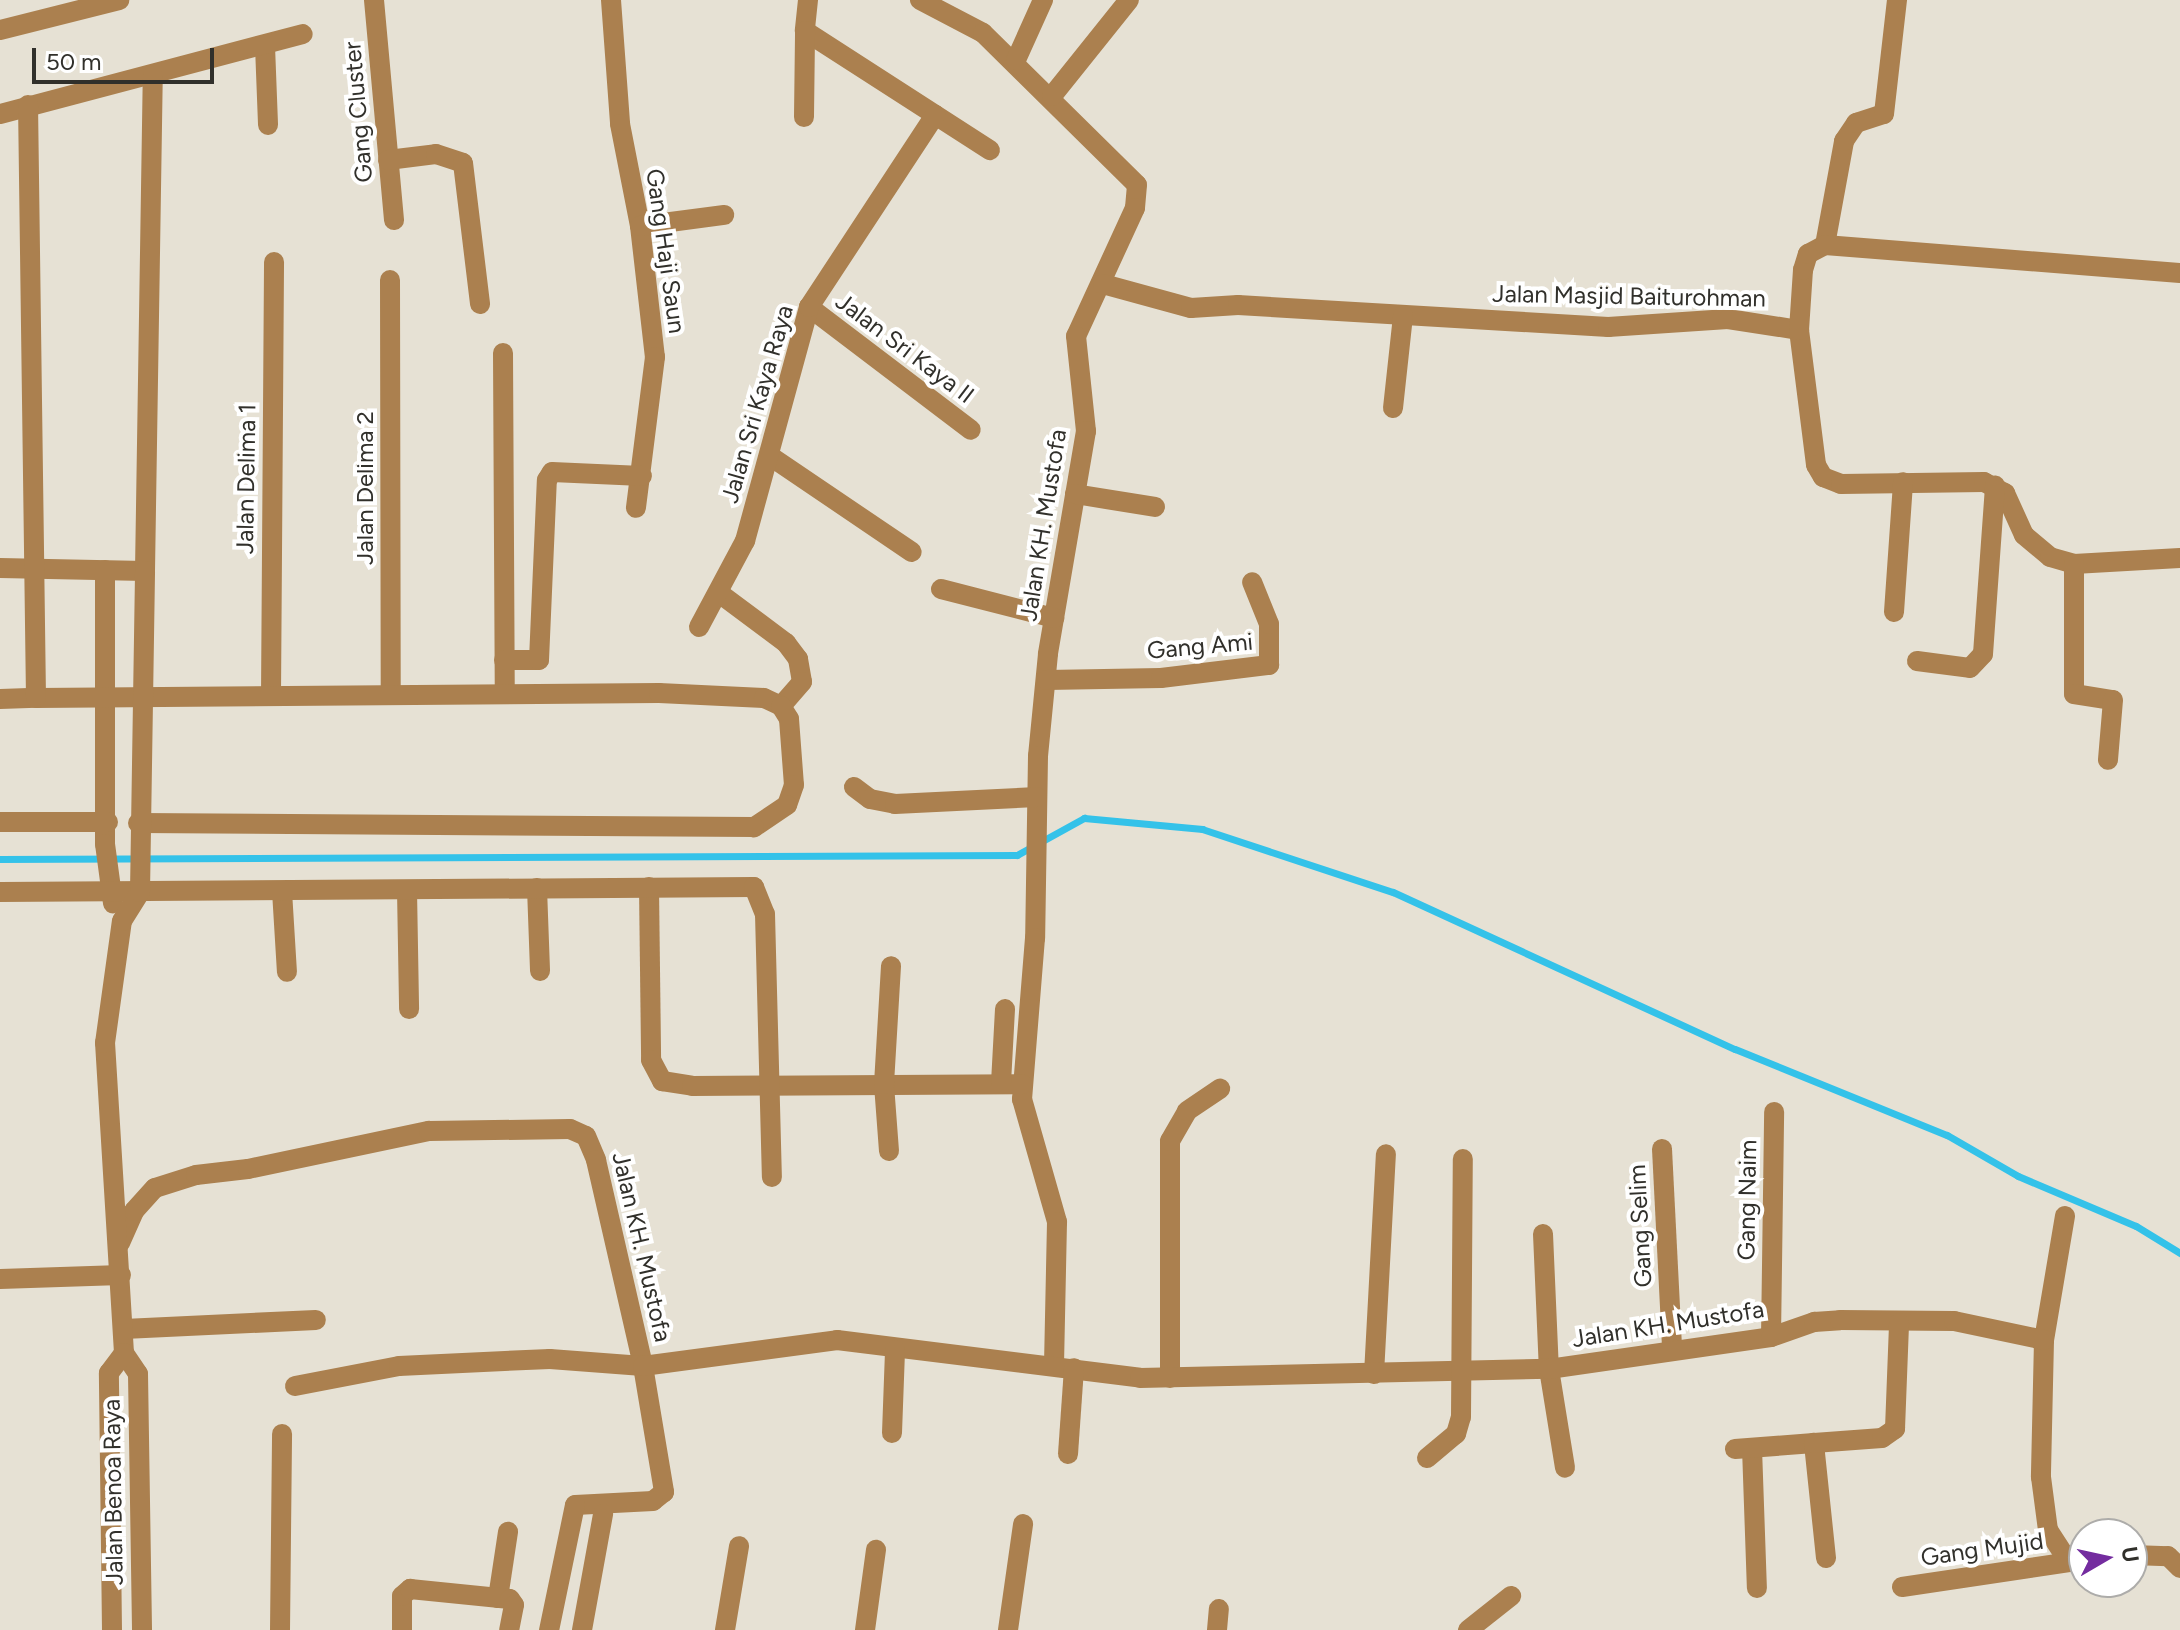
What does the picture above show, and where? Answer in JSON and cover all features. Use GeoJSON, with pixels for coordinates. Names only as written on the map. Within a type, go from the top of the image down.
{"type":"FeatureCollection","features":[{"type":"Feature","properties":{"kind":"street"},"geometry":{"type":"LineString","coordinates":[[0,30],[55,8],[119,0]]}},
{"type":"Feature","properties":{"kind":"street","name":"Gang Cluster"},"geometry":{"type":"LineString","coordinates":[[374,0],[394,220]]}},
{"type":"Feature","properties":{"kind":"street","name":"Gang Haji Saun"},"geometry":{"type":"LineString","coordinates":[[611,0],[620,124],[640,226],[655,357],[636,508]]}},
{"type":"Feature","properties":{"kind":"street"},"geometry":{"type":"LineString","coordinates":[[804,117],[808,0]]}},
{"type":"Feature","properties":{"kind":"street","name":"Jalan KH. Mustofa"},"geometry":{"type":"LineString","coordinates":[[920,0],[983,33],[1016,60],[1137,185],[1135,208],[1103,284],[1076,336],[1086,431],[1054,618],[1047,680],[1037,797],[1037,875],[1022,1084]]}},
{"type":"Feature","properties":{"kind":"street"},"geometry":{"type":"LineString","coordinates":[[1016,60],[1043,0]]}},
{"type":"Feature","properties":{"kind":"street"},"geometry":{"type":"LineString","coordinates":[[1052,96],[1129,0]]}},
{"type":"Feature","properties":{"kind":"street"},"geometry":{"type":"LineString","coordinates":[[1825,245],[1844,141],[1856,123],[1884,114],[1897,0]]}},
{"type":"Feature","properties":{"kind":"street"},"geometry":{"type":"LineString","coordinates":[[805,31],[990,150]]}},
{"type":"Feature","properties":{"kind":"street"},"geometry":{"type":"LineString","coordinates":[[0,114],[303,34]]}},
{"type":"Feature","properties":{"kind":"street"},"geometry":{"type":"LineString","coordinates":[[265,46],[268,125]]}},
{"type":"Feature","properties":{"kind":"street"},"geometry":{"type":"LineString","coordinates":[[124,1353],[120,1243],[107,1125],[105,1043],[122,921],[140,886],[138,823],[153,76]]}},
{"type":"Feature","properties":{"kind":"street"},"geometry":{"type":"LineString","coordinates":[[28,105],[36,698]]}},
{"type":"Feature","properties":{"kind":"street","name":"Jalan Sri Kaya Raya"},"geometry":{"type":"LineString","coordinates":[[699,627],[745,541],[809,307],[935,115]]}},
{"type":"Feature","properties":{"kind":"street"},"geometry":{"type":"LineString","coordinates":[[388,160],[436,154],[463,163],[480,304]]}},
{"type":"Feature","properties":{"kind":"street"},"geometry":{"type":"LineString","coordinates":[[640,226],[724,215]]}},
{"type":"Feature","properties":{"kind":"street"},"geometry":{"type":"LineString","coordinates":[[2180,273],[1825,245],[1808,254],[1803,270],[1799,330],[1816,465],[1823,477],[1841,484],[1952,478],[1995,485],[2012,504],[2032,545],[2074,564],[2180,558]]}},
{"type":"Feature","properties":{"kind":"street","name":"Jalan Delima 1"},"geometry":{"type":"LineString","coordinates":[[271,696],[274,262]]}},
{"type":"Feature","properties":{"kind":"street","name":"Jalan Delima 2"},"geometry":{"type":"LineString","coordinates":[[390,280],[391,695]]}},
{"type":"Feature","properties":{"kind":"street","name":"Jalan Masjid Baiturohman"},"geometry":{"type":"LineString","coordinates":[[1103,284],[1191,308],[1238,305],[1608,327],[1728,319],[1799,330]]}},
{"type":"Feature","properties":{"kind":"street","name":"Jalan Sri Kaya II"},"geometry":{"type":"LineString","coordinates":[[809,307],[971,430]]}},
{"type":"Feature","properties":{"kind":"street"},"geometry":{"type":"LineString","coordinates":[[1393,408],[1403,316]]}},
{"type":"Feature","properties":{"kind":"street"},"geometry":{"type":"LineString","coordinates":[[503,353],[505,694]]}},
{"type":"Feature","properties":{"kind":"street"},"geometry":{"type":"LineString","coordinates":[[770,456],[912,552]]}},
{"type":"Feature","properties":{"kind":"street"},"geometry":{"type":"LineString","coordinates":[[504,660],[539,660],[552,472],[642,476]]}},
{"type":"Feature","properties":{"kind":"street"},"geometry":{"type":"LineString","coordinates":[[1894,612],[1903,482]]}},
{"type":"Feature","properties":{"kind":"street"},"geometry":{"type":"LineString","coordinates":[[1917,661],[1970,668],[1983,654],[1995,485]]}},
{"type":"Feature","properties":{"kind":"street"},"geometry":{"type":"LineString","coordinates":[[1075,494],[1155,507]]}},
{"type":"Feature","properties":{"kind":"street"},"geometry":{"type":"LineString","coordinates":[[2074,564],[2074,694],[2113,700],[2108,760]]}},
{"type":"Feature","properties":{"kind":"street"},"geometry":{"type":"LineString","coordinates":[[0,568],[145,571]]}},
{"type":"Feature","properties":{"kind":"street"},"geometry":{"type":"LineString","coordinates":[[105,570],[108,822],[105,844],[108,887],[122,921]]}},
{"type":"Feature","properties":{"kind":"street","name":"Gang Ami"},"geometry":{"type":"LineString","coordinates":[[1047,680],[1161,678],[1269,665],[1269,624],[1252,582]]}},
{"type":"Feature","properties":{"kind":"street"},"geometry":{"type":"LineString","coordinates":[[941,589],[1054,618]]}},
{"type":"Feature","properties":{"kind":"street"},"geometry":{"type":"LineString","coordinates":[[719,593],[786,643],[798,659],[802,682],[781,706]]}},
{"type":"Feature","properties":{"kind":"street"},"geometry":{"type":"LineString","coordinates":[[0,699],[674,693],[764,698],[781,706],[789,719],[794,785],[787,805],[754,827],[138,823]]}},
{"type":"Feature","properties":{"kind":"street"},"geometry":{"type":"LineString","coordinates":[[107,764],[115,754],[132,754],[140,768]]}},
{"type":"Feature","properties":{"kind":"street"},"geometry":{"type":"LineString","coordinates":[[854,787],[870,799],[895,804],[1037,797]]}},
{"type":"Feature","properties":{"kind":"street"},"geometry":{"type":"LineString","coordinates":[[0,822],[108,822]]}},
{"type":"Feature","properties":{"kind":"street"},"geometry":{"type":"LineString","coordinates":[[0,892],[140,886],[282,891],[746,884],[760,892],[765,914],[766,1085],[772,1177]]}},
{"type":"Feature","properties":{"kind":"street"},"geometry":{"type":"LineString","coordinates":[[649,887],[655,1074],[669,1084],[1022,1084],[1025,1123],[1057,1222],[1068,1454]]}},
{"type":"Feature","properties":{"kind":"street"},"geometry":{"type":"LineString","coordinates":[[537,888],[540,971]]}},
{"type":"Feature","properties":{"kind":"street"},"geometry":{"type":"LineString","coordinates":[[407,890],[409,1009]]}},
{"type":"Feature","properties":{"kind":"street"},"geometry":{"type":"LineString","coordinates":[[282,891],[287,972]]}},
{"type":"Feature","properties":{"kind":"street"},"geometry":{"type":"LineString","coordinates":[[889,1151],[884,1084],[891,966]]}},
{"type":"Feature","properties":{"kind":"street"},"geometry":{"type":"LineString","coordinates":[[1001,1083],[1005,1009]]}},
{"type":"Feature","properties":{"kind":"street"},"geometry":{"type":"LineString","coordinates":[[1170,1378],[1170,1141],[1187,1111],[1220,1089]]}},
{"type":"Feature","properties":{"kind":"street","name":"Gang Naim"},"geometry":{"type":"LineString","coordinates":[[1771,1337],[1774,1112]]}},
{"type":"Feature","properties":{"kind":"street","name":"Jalan KH. Mustofa"},"geometry":{"type":"LineString","coordinates":[[120,1243],[145,1198],[181,1178],[429,1131],[570,1129],[592,1144],[643,1366],[837,1340],[895,1350],[1170,1378],[1458,1374],[1549,1369],[1672,1348],[1771,1337],[1814,1322],[1954,1321],[2044,1340]]}},
{"type":"Feature","properties":{"kind":"street","name":"Gang Selim"},"geometry":{"type":"LineString","coordinates":[[1662,1149],[1672,1348]]}},
{"type":"Feature","properties":{"kind":"street"},"geometry":{"type":"LineString","coordinates":[[1374,1374],[1386,1154]]}},
{"type":"Feature","properties":{"kind":"street"},"geometry":{"type":"LineString","coordinates":[[1427,1458],[1456,1434],[1461,1417],[1458,1374],[1463,1159]]}},
{"type":"Feature","properties":{"kind":"street"},"geometry":{"type":"LineString","coordinates":[[2065,1216],[2044,1340],[2042,1501],[2048,1530],[2068,1552]]}},
{"type":"Feature","properties":{"kind":"street"},"geometry":{"type":"LineString","coordinates":[[1543,1234],[1549,1369],[1565,1468]]}},
{"type":"Feature","properties":{"kind":"street"},"geometry":{"type":"LineString","coordinates":[[0,1279],[121,1275]]}},
{"type":"Feature","properties":{"kind":"street"},"geometry":{"type":"LineString","coordinates":[[124,1329],[316,1320]]}},
{"type":"Feature","properties":{"kind":"street"},"geometry":{"type":"LineString","coordinates":[[1757,1588],[1744,1448],[1882,1438],[1895,1429],[1899,1323]]}},
{"type":"Feature","properties":{"kind":"street"},"geometry":{"type":"LineString","coordinates":[[892,1433],[895,1350]]}},
{"type":"Feature","properties":{"kind":"street","name":"Jalan Benoa Raya"},"geometry":{"type":"LineString","coordinates":[[112,1630],[109,1373],[124,1353],[138,1374],[142,1630]]}},
{"type":"Feature","properties":{"kind":"street"},"geometry":{"type":"LineString","coordinates":[[295,1386],[399,1366],[495,1359],[643,1366],[663,1498],[575,1505],[549,1630]]}},
{"type":"Feature","properties":{"kind":"street"},"geometry":{"type":"LineString","coordinates":[[280,1630],[282,1434]]}},
{"type":"Feature","properties":{"kind":"street"},"geometry":{"type":"LineString","coordinates":[[1814,1443],[1826,1558]]}},
{"type":"Feature","properties":{"kind":"street"},"geometry":{"type":"LineString","coordinates":[[582,1630],[603,1514]]}},
{"type":"Feature","properties":{"kind":"street"},"geometry":{"type":"LineString","coordinates":[[1008,1630],[1023,1524]]}},
{"type":"Feature","properties":{"kind":"street"},"geometry":{"type":"LineString","coordinates":[[498,1598],[508,1532]]}},
{"type":"Feature","properties":{"kind":"street"},"geometry":{"type":"LineString","coordinates":[[725,1630],[739,1546]]}},
{"type":"Feature","properties":{"kind":"street"},"geometry":{"type":"LineString","coordinates":[[865,1630],[876,1550]]}},
{"type":"Feature","properties":{"kind":"street"},"geometry":{"type":"LineString","coordinates":[[2148,1555],[2168,1556],[2180,1568]]}},
{"type":"Feature","properties":{"kind":"street","name":"Gang Mujid"},"geometry":{"type":"LineString","coordinates":[[1902,1587],[2068,1562]]}},
{"type":"Feature","properties":{"kind":"street"},"geometry":{"type":"LineString","coordinates":[[402,1630],[402,1596],[410,1589],[513,1601],[509,1630]]}},
{"type":"Feature","properties":{"kind":"street"},"geometry":{"type":"LineString","coordinates":[[1468,1630],[1511,1596]]}},
{"type":"Feature","properties":{"kind":"street"},"geometry":{"type":"LineString","coordinates":[[1217,1630],[1219,1609]]}},
{"type":"Feature","properties":{"kind":"waterway"},"geometry":{"type":"LineString","coordinates":[[0,859],[1017,855],[1084,818],[1202,829],[1393,892],[1735,1049],[1947,1135],[2018,1176],[2136,1226],[2180,1253]]}}]}
